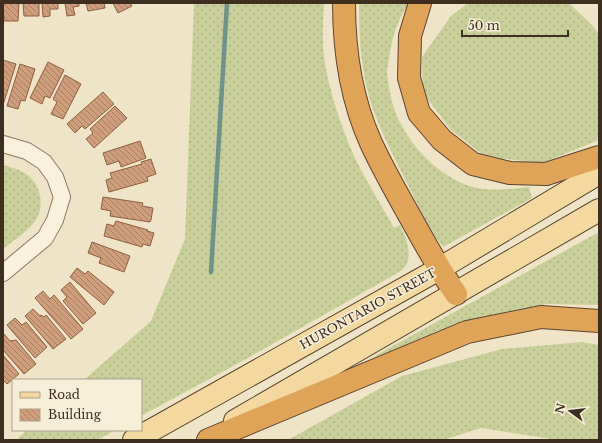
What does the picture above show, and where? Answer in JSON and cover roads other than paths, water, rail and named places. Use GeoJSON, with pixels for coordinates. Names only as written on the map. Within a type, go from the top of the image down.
{"type":"FeatureCollection","features":[{"type":"Feature","properties":{"kind":"highway"},"geometry":{"type":"LineString","coordinates":[[344,3],[346,51],[351,82],[370,142],[439,269],[456,294]]}},
{"type":"Feature","properties":{"kind":"highway"},"geometry":{"type":"LineString","coordinates":[[420,3],[410,36],[409,78],[419,112],[442,140],[473,164],[510,174],[546,174],[599,157]]}},
{"type":"Feature","properties":{"kind":"highway"},"geometry":{"type":"LineString","coordinates":[[208,440],[467,332],[541,317],[599,321]]}},
{"type":"Feature","properties":{"kind":"main road","name":"HURONTARIO STREET"},"geometry":{"type":"LineString","coordinates":[[134,440],[439,269],[599,173]]}},
{"type":"Feature","properties":{"kind":"main road"},"geometry":{"type":"LineString","coordinates":[[202,440],[599,210]]}},
{"type":"Feature","properties":{"kind":"street"},"geometry":{"type":"LineString","coordinates":[[3,144],[27,151],[44,162],[55,177],[62,197],[55,220],[44,238],[3,273]]}},
{"type":"Feature","properties":{"kind":"waterway"},"geometry":{"type":"LineString","coordinates":[[211,272],[227,3]]}}]}
